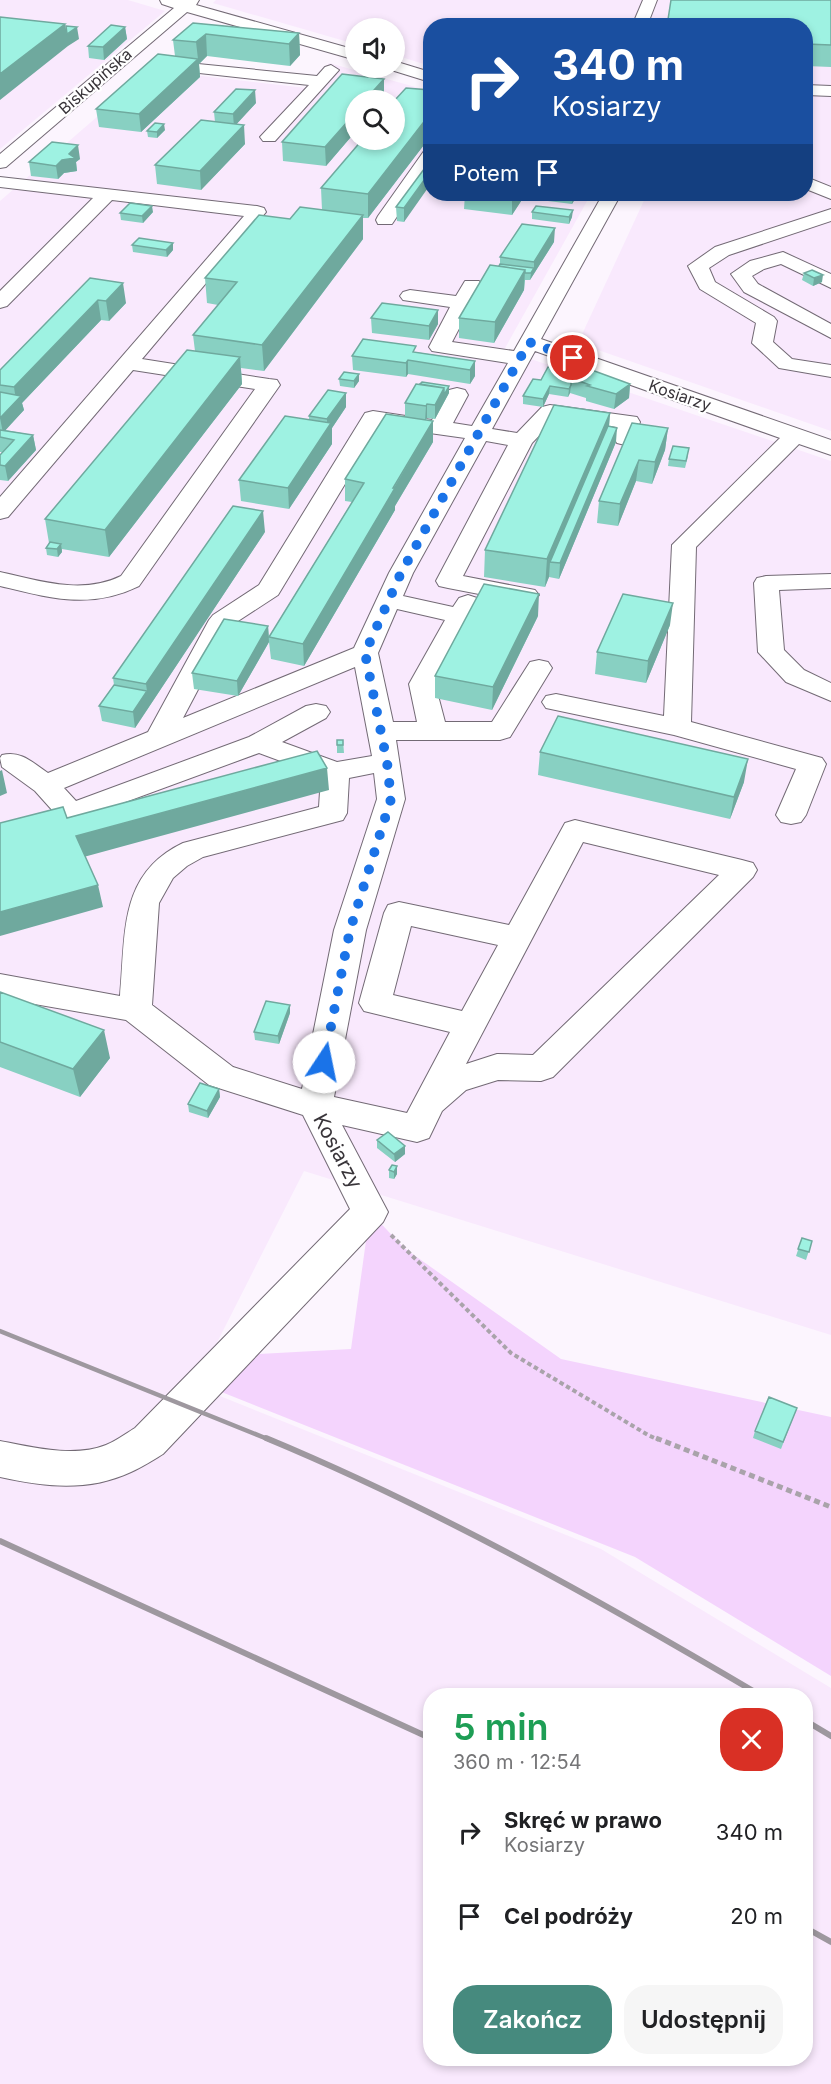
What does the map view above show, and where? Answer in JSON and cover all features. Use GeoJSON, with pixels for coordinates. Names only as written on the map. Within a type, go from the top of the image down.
{"type":"FeatureCollection","features":[{"type":"Feature","properties":{"kind":"street"},"geometry":{"type":"LineString","coordinates":[[163,0],[187,3],[345,52]]}},
{"type":"Feature","properties":{"kind":"street"},"geometry":{"type":"LineString","coordinates":[[642,18],[650,0]]}},
{"type":"Feature","properties":{"kind":"street","name":"Biskupińska"},"geometry":{"type":"LineString","coordinates":[[0,163],[187,3]]}},
{"type":"Feature","properties":{"kind":"street"},"geometry":{"type":"LineString","coordinates":[[152,33],[179,36]]}},
{"type":"Feature","properties":{"kind":"street"},"geometry":{"type":"LineString","coordinates":[[269,137],[345,56]]}},
{"type":"Feature","properties":{"kind":"street"},"geometry":{"type":"LineString","coordinates":[[178,66],[322,81]]}},
{"type":"Feature","properties":{"kind":"street"},"geometry":{"type":"LineString","coordinates":[[405,69],[423,75]]}},
{"type":"Feature","properties":{"kind":"street"},"geometry":{"type":"LineString","coordinates":[[813,75],[831,76]]}},
{"type":"Feature","properties":{"kind":"street"},"geometry":{"type":"LineString","coordinates":[[813,90],[831,91]]}},
{"type":"Feature","properties":{"kind":"street"},"geometry":{"type":"LineString","coordinates":[[385,220],[423,165]]}},
{"type":"Feature","properties":{"kind":"street"},"geometry":{"type":"LineString","coordinates":[[0,182],[257,212],[0,512]]}},
{"type":"Feature","properties":{"kind":"street"},"geometry":{"type":"LineString","coordinates":[[813,185],[831,194]]}},
{"type":"Feature","properties":{"kind":"street"},"geometry":{"type":"LineString","coordinates":[[0,302],[107,195]]}},
{"type":"Feature","properties":{"kind":"street"},"geometry":{"type":"LineString","coordinates":[[45,785],[365,653],[395,586],[608,201]]}},
{"type":"Feature","properties":{"kind":"street"},"geometry":{"type":"LineString","coordinates":[[829,331],[767,321],[707,285],[698,266],[722,251],[831,215]]}},
{"type":"Feature","properties":{"kind":"street"},"geometry":{"type":"LineString","coordinates":[[802,248],[783,258],[757,265],[741,274],[751,288],[829,331]]}},
{"type":"Feature","properties":{"kind":"street"},"geometry":{"type":"LineString","coordinates":[[783,258],[831,282]]}},
{"type":"Feature","properties":{"kind":"street"},"geometry":{"type":"LineString","coordinates":[[757,265],[782,274],[831,299]]}},
{"type":"Feature","properties":{"kind":"street","name":"Kosiarzy"},"geometry":{"type":"LineString","coordinates":[[410,296],[467,294],[436,354],[525,350],[831,448]]}},
{"type":"Feature","properties":{"kind":"street"},"geometry":{"type":"LineString","coordinates":[[767,321],[762,343],[786,364],[831,371]]}},
{"type":"Feature","properties":{"kind":"street"},"geometry":{"type":"LineString","coordinates":[[0,579],[90,595],[119,588],[130,581],[269,384],[128,363]]}},
{"type":"Feature","properties":{"kind":"street"},"geometry":{"type":"LineString","coordinates":[[439,428],[457,394]]}},
{"type":"Feature","properties":{"kind":"street"},"geometry":{"type":"LineString","coordinates":[[159,738],[222,620],[269,590],[378,410],[439,428],[522,440]]}},
{"type":"Feature","properties":{"kind":"street"},"geometry":{"type":"LineString","coordinates":[[448,581],[522,440],[550,412],[629,422],[625,438]]}},
{"type":"Feature","properties":{"kind":"street"},"geometry":{"type":"LineString","coordinates":[[676,727],[684,545],[795,435]]}},
{"type":"Feature","properties":{"kind":"street"},"geometry":{"type":"LineString","coordinates":[[395,586],[448,581],[528,596]]}},
{"type":"Feature","properties":{"kind":"street"},"geometry":{"type":"LineString","coordinates":[[831,581],[766,583],[771,652],[795,676],[831,693]]}},
{"type":"Feature","properties":{"kind":"street"},"geometry":{"type":"LineString","coordinates":[[395,586],[465,609],[422,684],[433,731]]}},
{"type":"Feature","properties":{"kind":"street","name":"Kosiarzy"},"geometry":{"type":"LineString","coordinates":[[0,1459],[42,1468],[84,1468],[116,1460],[149,1442],[370,1212],[315,1106],[350,930],[391,799],[387,762],[365,653]]}},
{"type":"Feature","properties":{"kind":"street"},"geometry":{"type":"LineString","coordinates":[[381,730],[501,731],[539,668]]}},
{"type":"Feature","properties":{"kind":"street"},"geometry":{"type":"LineString","coordinates":[[556,702],[676,727],[812,764],[791,815]]}},
{"type":"Feature","properties":{"kind":"street"},"geometry":{"type":"LineString","coordinates":[[41,819],[71,813],[259,743],[316,712]]}},
{"type":"Feature","properties":{"kind":"street"},"geometry":{"type":"LineString","coordinates":[[259,743],[335,771],[387,762]]}},
{"type":"Feature","properties":{"kind":"street"},"geometry":{"type":"LineString","coordinates":[[12,761],[45,785],[71,813]]}},
{"type":"Feature","properties":{"kind":"street"},"geometry":{"type":"LineString","coordinates":[[135,1010],[144,903],[150,886],[160,872],[176,857],[193,850],[333,813],[335,771]]}},
{"type":"Feature","properties":{"kind":"street"},"geometry":{"type":"LineString","coordinates":[[0,986],[135,1010],[221,1076],[315,1106],[417,1129],[429,1103],[575,830],[742,870],[541,1068],[497,1067],[454,1081],[429,1103]]}},
{"type":"Feature","properties":{"kind":"street"},"geometry":{"type":"LineString","coordinates":[[471,1025],[375,1003],[399,914],[517,938]]}},
{"type":"Feature","properties":{"kind":"path"},"geometry":{"type":"LineString","coordinates":[[370,1212],[511,1353],[648,1435],[831,1507]]}},
{"type":"Feature","properties":{"kind":"shaded area"},"geometry":{"type":"Polygon","coordinates":[[[0,0],[128,0],[165,11],[0,149],[0,0]]]}},
{"type":"Feature","properties":{"kind":"shaded area"},"geometry":{"type":"Polygon","coordinates":[[[216,0],[831,0],[831,87],[813,86],[813,18],[423,18],[423,64],[405,58],[405,18],[345,18],[345,41],[213,3],[216,0]]]}},
{"type":"Feature","properties":{"kind":"shaded area"},"geometry":{"type":"Polygon","coordinates":[[[329,63],[345,67],[345,78],[383,78],[423,89],[423,201],[587,201],[504,350],[831,461],[831,1335],[304,1171],[195,1386],[601,1549],[831,1688],[831,2084],[0,2084],[0,201],[151,70],[306,88],[329,63]]]}},
{"type":"Feature","properties":{"kind":"shaded area"},"geometry":{"type":"Polygon","coordinates":[[[813,96],[831,97],[831,431],[578,343],[644,201],[813,201],[813,96]]]}},
{"type":"Feature","properties":{"kind":"shaded area"},"geometry":{"type":"Polygon","coordinates":[[[370,1212],[404,1248],[561,1359],[831,1417],[831,1676],[635,1557],[219,1391],[259,1354],[351,1349],[370,1212]]]}},
{"type":"Feature","properties":{"kind":"building"},"geometry":{"type":"Polygon","coordinates":[[[671,0],[831,0],[831,45],[813,44],[813,18],[668,18],[671,0]]]}},
{"type":"Feature","properties":{"kind":"building"},"geometry":{"type":"Polygon","coordinates":[[[0,17],[65,24],[0,74],[0,17]]]}},
{"type":"Feature","properties":{"kind":"building"},"geometry":{"type":"Polygon","coordinates":[[[193,23],[299,33],[289,44],[206,34],[196,42],[173,40],[193,23]]]}},
{"type":"Feature","properties":{"kind":"building"},"geometry":{"type":"Polygon","coordinates":[[[111,25],[125,27],[103,47],[88,46],[111,25]]]}},
{"type":"Feature","properties":{"kind":"building"},"geometry":{"type":"Polygon","coordinates":[[[66,26],[77,27],[67,34],[66,26]]]}},
{"type":"Feature","properties":{"kind":"building"},"geometry":{"type":"Polygon","coordinates":[[[158,54],[198,59],[139,114],[96,109],[158,54]]]}},
{"type":"Feature","properties":{"kind":"building"},"geometry":{"type":"Polygon","coordinates":[[[342,74],[345,74],[345,78],[384,79],[374,90],[345,90],[345,124],[325,147],[282,142],[342,74]]]}},
{"type":"Feature","properties":{"kind":"building"},"geometry":{"type":"Polygon","coordinates":[[[406,88],[423,89],[423,123],[405,146],[404,90],[406,88]]]}},
{"type":"Feature","properties":{"kind":"building"},"geometry":{"type":"Polygon","coordinates":[[[236,89],[255,90],[233,114],[214,112],[236,89]]]}},
{"type":"Feature","properties":{"kind":"building"},"geometry":{"type":"Polygon","coordinates":[[[201,120],[244,125],[200,171],[155,165],[201,120]]]}},
{"type":"Feature","properties":{"kind":"building"},"geometry":{"type":"Polygon","coordinates":[[[155,123],[164,124],[157,132],[147,131],[155,123]]]}},
{"type":"Feature","properties":{"kind":"building"},"geometry":{"type":"Polygon","coordinates":[[[52,142],[78,145],[69,154],[75,158],[62,160],[56,166],[29,162],[52,142]]]}},
{"type":"Feature","properties":{"kind":"building"},"geometry":{"type":"Polygon","coordinates":[[[353,150],[402,150],[368,194],[321,188],[353,150]]]}},
{"type":"Feature","properties":{"kind":"building"},"geometry":{"type":"Polygon","coordinates":[[[423,170],[423,182],[404,208],[396,207],[423,170]]]}},
{"type":"Feature","properties":{"kind":"building"},"geometry":{"type":"Polygon","coordinates":[[[130,203],[152,206],[142,216],[120,213],[130,203]]]}},
{"type":"Feature","properties":{"kind":"building"},"geometry":{"type":"Polygon","coordinates":[[[536,206],[573,210],[569,217],[532,212],[536,206]]]}},
{"type":"Feature","properties":{"kind":"building"},"geometry":{"type":"Polygon","coordinates":[[[300,207],[363,215],[262,345],[193,335],[237,282],[205,278],[259,215],[290,219],[300,207]]]}},
{"type":"Feature","properties":{"kind":"building"},"geometry":{"type":"Polygon","coordinates":[[[522,224],[555,228],[534,262],[500,257],[522,224]]]}},
{"type":"Feature","properties":{"kind":"building"},"geometry":{"type":"Polygon","coordinates":[[[139,238],[173,243],[166,250],[132,245],[139,238]]]}},
{"type":"Feature","properties":{"kind":"building"},"geometry":{"type":"Polygon","coordinates":[[[500,264],[534,268],[531,273],[525,273],[525,270],[499,266],[500,264]]]}},
{"type":"Feature","properties":{"kind":"building"},"geometry":{"type":"Polygon","coordinates":[[[490,265],[525,270],[495,322],[459,318],[490,265]]]}},
{"type":"Feature","properties":{"kind":"building"},"geometry":{"type":"Polygon","coordinates":[[[812,270],[823,275],[814,278],[804,273],[812,270]]]}},
{"type":"Feature","properties":{"kind":"building"},"geometry":{"type":"Polygon","coordinates":[[[90,278],[123,283],[106,301],[98,300],[14,387],[0,385],[0,370],[90,278]]]}},
{"type":"Feature","properties":{"kind":"building"},"geometry":{"type":"Polygon","coordinates":[[[382,303],[438,310],[429,326],[371,318],[382,303]]]}},
{"type":"Feature","properties":{"kind":"building"},"geometry":{"type":"Polygon","coordinates":[[[363,339],[416,346],[413,352],[475,361],[470,370],[408,360],[406,363],[352,356],[363,339]]]}},
{"type":"Feature","properties":{"kind":"building"},"geometry":{"type":"Polygon","coordinates":[[[187,350],[240,357],[105,530],[45,519],[187,350]]]}},
{"type":"Feature","properties":{"kind":"building"},"geometry":{"type":"Polygon","coordinates":[[[578,365],[630,384],[616,394],[587,386],[590,385],[571,378],[578,365]]]}},
{"type":"Feature","properties":{"kind":"building"},"geometry":{"type":"Polygon","coordinates":[[[548,367],[575,371],[569,389],[550,386],[543,399],[523,396],[533,379],[541,380],[548,367]]]}},
{"type":"Feature","properties":{"kind":"building"},"geometry":{"type":"Polygon","coordinates":[[[344,372],[359,374],[354,381],[339,379],[344,372]]]}},
{"type":"Feature","properties":{"kind":"building"},"geometry":{"type":"Polygon","coordinates":[[[422,382],[449,386],[444,395],[444,388],[420,384],[422,382]]]}},
{"type":"Feature","properties":{"kind":"building"},"geometry":{"type":"Polygon","coordinates":[[[416,384],[444,388],[435,405],[405,403],[416,384]]]}},
{"type":"Feature","properties":{"kind":"building"},"geometry":{"type":"Polygon","coordinates":[[[328,390],[346,393],[327,419],[309,416],[328,390]]]}},
{"type":"Feature","properties":{"kind":"building"},"geometry":{"type":"Polygon","coordinates":[[[0,392],[21,396],[0,418],[0,392]]]}},
{"type":"Feature","properties":{"kind":"building"},"geometry":{"type":"Polygon","coordinates":[[[554,405],[610,413],[547,559],[485,550],[554,405]]]}},
{"type":"Feature","properties":{"kind":"building"},"geometry":{"type":"Polygon","coordinates":[[[386,414],[433,421],[303,644],[269,637],[364,483],[345,479],[386,414]]]}},
{"type":"Feature","properties":{"kind":"building"},"geometry":{"type":"Polygon","coordinates":[[[285,416],[331,423],[288,488],[239,480],[285,416]]]}},
{"type":"Feature","properties":{"kind":"building"},"geometry":{"type":"Polygon","coordinates":[[[632,423],[668,428],[655,462],[639,460],[620,504],[599,501],[632,423]]]}},
{"type":"Feature","properties":{"kind":"building"},"geometry":{"type":"Polygon","coordinates":[[[608,426],[617,428],[560,563],[550,562],[608,426]]]}},
{"type":"Feature","properties":{"kind":"building"},"geometry":{"type":"Polygon","coordinates":[[[0,430],[33,435],[5,466],[0,465],[0,455],[14,440],[0,437],[0,430]]]}},
{"type":"Feature","properties":{"kind":"building"},"geometry":{"type":"Polygon","coordinates":[[[673,446],[689,448],[686,461],[669,459],[673,446]]]}},
{"type":"Feature","properties":{"kind":"building"},"geometry":{"type":"Polygon","coordinates":[[[233,506],[263,511],[146,684],[113,678],[233,506]]]}},
{"type":"Feature","properties":{"kind":"building"},"geometry":{"type":"Polygon","coordinates":[[[50,542],[61,544],[57,549],[46,548],[50,542]]]}},
{"type":"Feature","properties":{"kind":"building"},"geometry":{"type":"Polygon","coordinates":[[[484,584],[539,594],[493,687],[435,676],[484,584]]]}},
{"type":"Feature","properties":{"kind":"building"},"geometry":{"type":"Polygon","coordinates":[[[623,594],[673,603],[648,661],[597,652],[623,594]]]}},
{"type":"Feature","properties":{"kind":"building"},"geometry":{"type":"Polygon","coordinates":[[[224,619],[268,626],[237,681],[192,673],[224,619]]]}},
{"type":"Feature","properties":{"kind":"building"},"geometry":{"type":"Polygon","coordinates":[[[114,685],[147,691],[133,712],[99,706],[114,685]]]}},
{"type":"Feature","properties":{"kind":"building"},"geometry":{"type":"Polygon","coordinates":[[[558,716],[748,759],[734,797],[540,752],[558,716]]]}},
{"type":"Feature","properties":{"kind":"building"},"geometry":{"type":"Polygon","coordinates":[[[337,740],[343,740],[343,745],[337,745],[337,740]]]}},
{"type":"Feature","properties":{"kind":"building"},"geometry":{"type":"Polygon","coordinates":[[[317,751],[327,768],[76,836],[98,885],[0,912],[0,823],[63,807],[67,818],[317,751]]]}},
{"type":"Feature","properties":{"kind":"building"},"geometry":{"type":"Polygon","coordinates":[[[0,992],[104,1030],[73,1069],[0,1042],[0,992]]]}},
{"type":"Feature","properties":{"kind":"building"},"geometry":{"type":"Polygon","coordinates":[[[266,1001],[290,1005],[278,1036],[254,1032],[266,1001]]]}},
{"type":"Feature","properties":{"kind":"building"},"geometry":{"type":"Polygon","coordinates":[[[200,1083],[219,1089],[207,1111],[188,1104],[200,1083]]]}},
{"type":"Feature","properties":{"kind":"building"},"geometry":{"type":"Polygon","coordinates":[[[388,1132],[405,1146],[394,1154],[377,1140],[388,1132]]]}},
{"type":"Feature","properties":{"kind":"building"},"geometry":{"type":"Polygon","coordinates":[[[392,1165],[397,1166],[394,1172],[389,1170],[392,1165]]]}},
{"type":"Feature","properties":{"kind":"building"},"geometry":{"type":"Polygon","coordinates":[[[802,1238],[812,1241],[809,1252],[798,1249],[802,1238]]]}},
{"type":"Feature","properties":{"kind":"building"},"geometry":{"type":"Polygon","coordinates":[[[769,1397],[797,1408],[783,1442],[755,1431],[769,1397]]]}},
{"type":"Feature","properties":{"kind":"railway"},"geometry":{"type":"LineString","coordinates":[[0,1331],[270,1440]]}},
{"type":"Feature","properties":{"kind":"railway"},"geometry":{"type":"LineString","coordinates":[[266,1438],[394,1495],[456,1526],[579,1591],[748,1688]]}},
{"type":"Feature","properties":{"kind":"railway"},"geometry":{"type":"LineString","coordinates":[[0,1541],[423,1735]]}},
{"type":"Feature","properties":{"kind":"railway"},"geometry":{"type":"LineString","coordinates":[[813,1725],[831,1736]]}},
{"type":"Feature","properties":{"kind":"railway"},"geometry":{"type":"LineString","coordinates":[[813,1932],[831,1942]]}},
{"type":"Feature","properties":{"kind":"route"},"geometry":{"type":"LineString","coordinates":[[324,1062],[350,930],[391,799],[387,762],[365,653],[401,573],[529,342],[573,358]]}}]}
